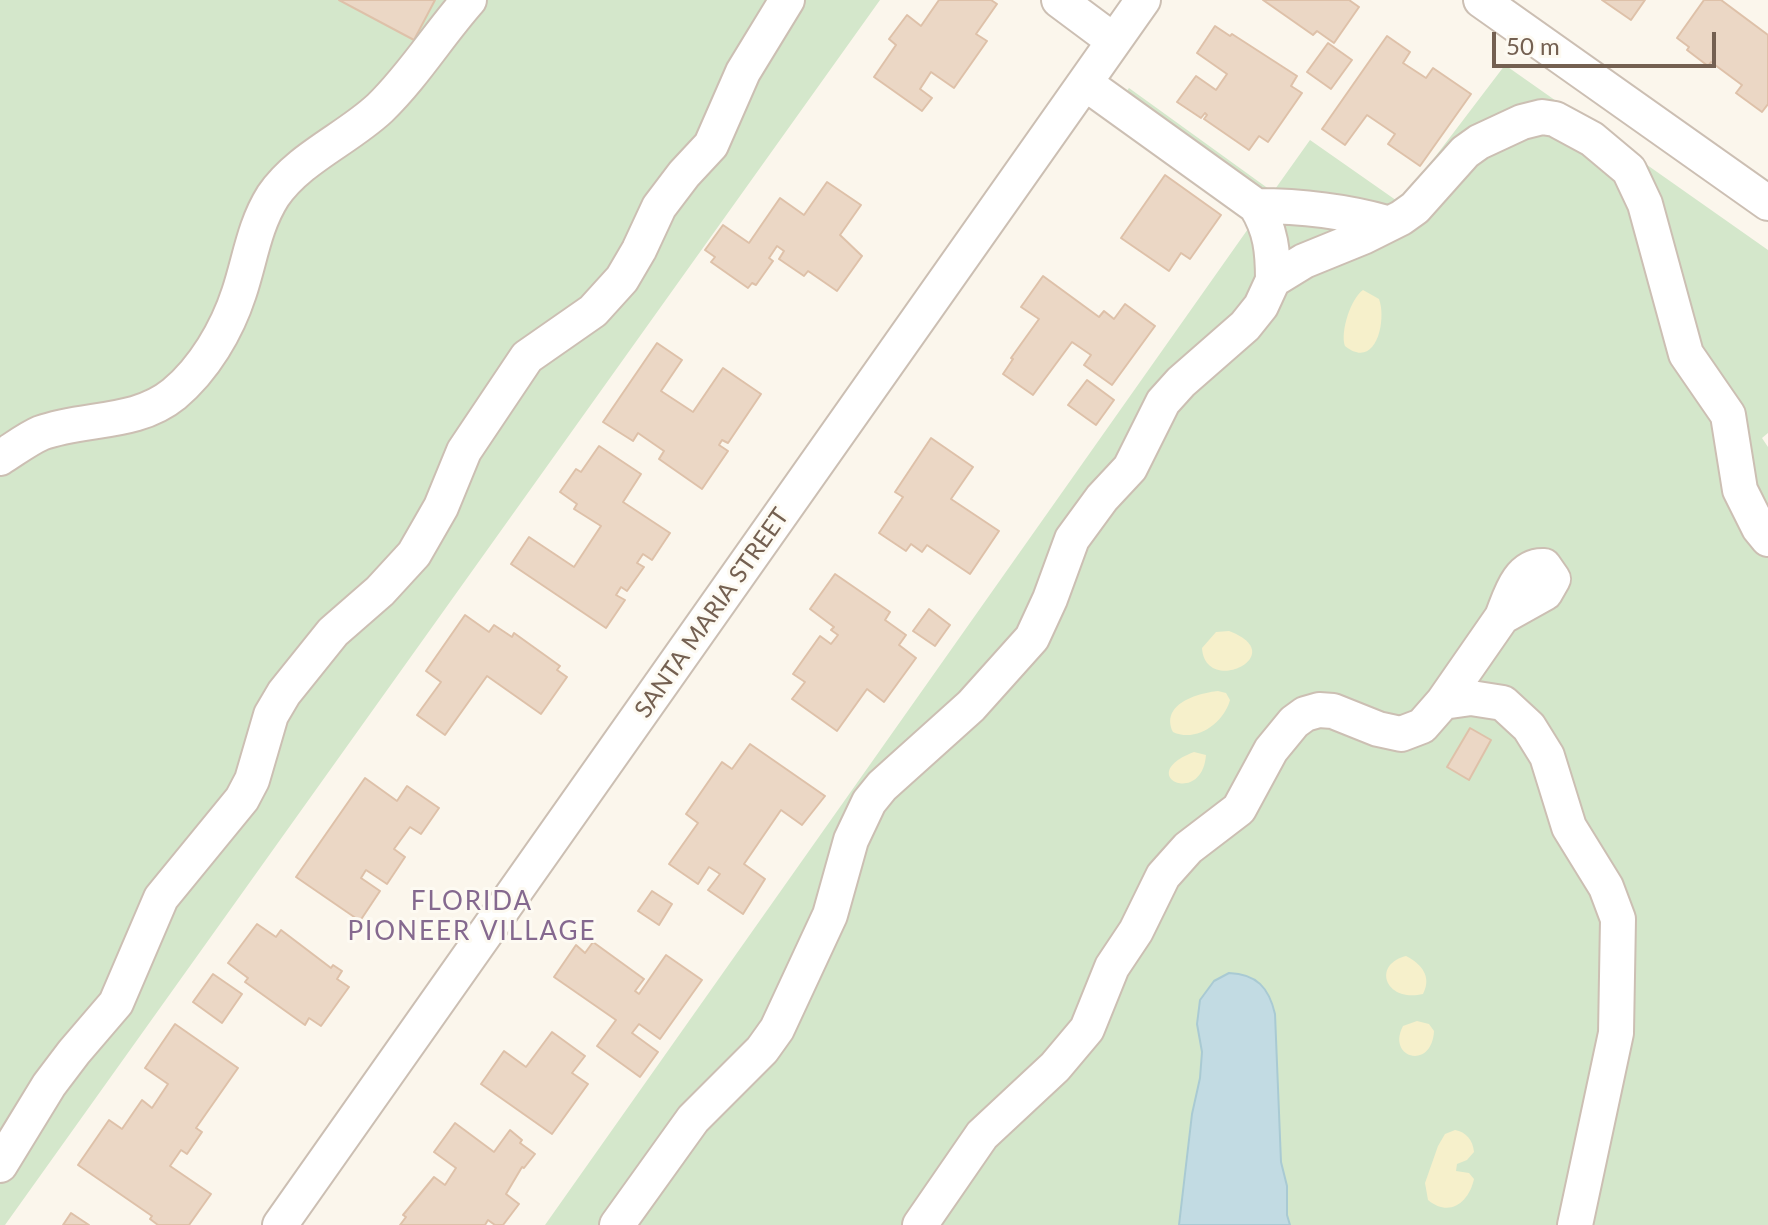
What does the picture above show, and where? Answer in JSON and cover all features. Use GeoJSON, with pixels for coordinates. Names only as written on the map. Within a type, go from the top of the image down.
{"type":"FeatureCollection","features":[{"type":"Feature","properties":{"kind":"street"},"geometry":{"type":"LineString","coordinates":[[0,458],[41,433],[138,413],[160,404],[176,392],[218,342],[229,320],[240,292],[254,237],[272,198],[301,166],[344,138],[380,108],[409,77],[469,0]]}},
{"type":"Feature","properties":{"kind":"street"},"geometry":{"type":"LineString","coordinates":[[0,1165],[5,1152],[49,1085],[116,1003],[161,898],[242,799],[252,780],[271,715],[284,693],[333,632],[380,591],[414,554],[441,507],[464,451],[527,357],[593,311],[622,279],[659,207],[711,145],[743,72],[787,0]]}},
{"type":"Feature","properties":{"kind":"street"},"geometry":{"type":"LineString","coordinates":[[1059,0],[1114,41]]}},
{"type":"Feature","properties":{"kind":"street","name":"SANTA MARIA STREET"},"geometry":{"type":"LineString","coordinates":[[280,1225],[1143,0]]}},
{"type":"Feature","properties":{"kind":"street"},"geometry":{"type":"LineString","coordinates":[[1481,0],[1768,203]]}},
{"type":"Feature","properties":{"kind":"street"},"geometry":{"type":"LineString","coordinates":[[617,1225],[693,1119],[762,1050],[777,1029],[825,927],[841,882],[851,840],[869,802],[882,786],[971,706],[1032,638],[1050,599],[1064,556],[1081,524],[1130,468],[1163,402],[1181,382],[1245,326],[1261,306],[1273,280],[1272,241],[1267,223],[1256,206],[1085,83]]}},
{"type":"Feature","properties":{"kind":"street"},"geometry":{"type":"LineString","coordinates":[[1273,280],[1304,261],[1401,218],[1415,208],[1465,152],[1479,142],[1522,122],[1542,117],[1555,119],[1592,139],[1629,170],[1645,204],[1686,354],[1728,415],[1740,490],[1768,539]]}},
{"type":"Feature","properties":{"kind":"street"},"geometry":{"type":"LineString","coordinates":[[1256,206],[1355,214],[1387,223]]}},
{"type":"Feature","properties":{"kind":"street"},"geometry":{"type":"LineString","coordinates":[[920,1225],[982,1135],[1055,1067],[1087,1029],[1112,967],[1136,931],[1163,876],[1188,848],[1239,809],[1271,750],[1294,722],[1305,714],[1319,710],[1333,711],[1378,729],[1401,734],[1422,726],[1443,702],[1502,617]]}},
{"type":"Feature","properties":{"kind":"street"},"geometry":{"type":"LineString","coordinates":[[1480,650],[1503,703],[1519,715],[1547,756],[1569,827],[1606,887],[1618,919],[1616,1033],[1575,1225]]}},
{"type":"Feature","properties":{"kind":"street"},"geometry":{"type":"LineString","coordinates":[[1443,702],[1471,698],[1503,703]]}},
{"type":"Feature","properties":{"kind":"green space"},"geometry":{"type":"Polygon","coordinates":[[[0,0],[880,0],[5,1225],[0,1225],[0,0]]]}},
{"type":"Feature","properties":{"kind":"green space"},"geometry":{"type":"Polygon","coordinates":[[[1505,65],[1768,250],[1768,433],[1762,438],[1768,447],[1768,1225],[545,1225],[1255,219],[1109,115],[1129,88],[1273,192],[1310,140],[1400,203],[1505,65]]]}},
{"type":"Feature","properties":{"kind":"sand"},"geometry":{"type":"Polygon","coordinates":[[[1363,290],[1379,299],[1380,330],[1371,348],[1356,352],[1345,346],[1344,332],[1351,308],[1363,290]]]}},
{"type":"Feature","properties":{"kind":"sand"},"geometry":{"type":"Polygon","coordinates":[[[1229,631],[1246,641],[1252,651],[1249,660],[1241,667],[1216,669],[1207,662],[1202,648],[1216,632],[1229,631]]]}},
{"type":"Feature","properties":{"kind":"sand"},"geometry":{"type":"Polygon","coordinates":[[[1218,691],[1226,693],[1230,700],[1215,723],[1191,735],[1173,732],[1170,722],[1176,707],[1192,697],[1218,691]]]}},
{"type":"Feature","properties":{"kind":"sand"},"geometry":{"type":"Polygon","coordinates":[[[1194,752],[1206,755],[1202,771],[1194,780],[1176,782],[1170,777],[1170,770],[1177,761],[1194,752]]]}},
{"type":"Feature","properties":{"kind":"sand"},"geometry":{"type":"Polygon","coordinates":[[[1406,956],[1424,972],[1426,988],[1423,994],[1400,993],[1388,982],[1386,974],[1389,967],[1406,956]]]}},
{"type":"Feature","properties":{"kind":"sand"},"geometry":{"type":"Polygon","coordinates":[[[1417,1021],[1429,1024],[1434,1031],[1426,1052],[1411,1056],[1400,1046],[1399,1037],[1403,1026],[1417,1021]]]}},
{"type":"Feature","properties":{"kind":"sand"},"geometry":{"type":"Polygon","coordinates":[[[1455,1130],[1468,1137],[1474,1152],[1467,1160],[1457,1164],[1456,1171],[1469,1173],[1474,1179],[1463,1200],[1444,1208],[1428,1200],[1425,1183],[1438,1146],[1445,1134],[1455,1130]]]}},
{"type":"Feature","properties":{"kind":"water"},"geometry":{"type":"Polygon","coordinates":[[[1229,973],[1247,976],[1260,984],[1275,1014],[1281,1162],[1287,1186],[1290,1225],[1179,1225],[1192,1114],[1200,1078],[1202,1052],[1197,1024],[1200,1000],[1214,981],[1229,973]]]}},
{"type":"Feature","properties":{"kind":"building"},"geometry":{"type":"Polygon","coordinates":[[[339,0],[435,0],[414,40],[339,0]]]}},
{"type":"Feature","properties":{"kind":"building"},"geometry":{"type":"Polygon","coordinates":[[[939,0],[991,0],[997,4],[976,34],[987,41],[954,88],[931,72],[920,89],[932,98],[922,111],[874,77],[896,45],[889,39],[907,15],[921,26],[939,0]]]}},
{"type":"Feature","properties":{"kind":"building"},"geometry":{"type":"Polygon","coordinates":[[[1263,0],[1349,0],[1359,7],[1334,43],[1317,31],[1313,35],[1263,0]]]}},
{"type":"Feature","properties":{"kind":"building"},"geometry":{"type":"Polygon","coordinates":[[[1602,0],[1645,0],[1631,20],[1602,0]]]}},
{"type":"Feature","properties":{"kind":"building"},"geometry":{"type":"Polygon","coordinates":[[[1704,0],[1721,0],[1768,35],[1768,104],[1762,112],[1736,93],[1742,85],[1711,62],[1708,66],[1677,38],[1704,0]]]}},
{"type":"Feature","properties":{"kind":"building"},"geometry":{"type":"Polygon","coordinates":[[[1215,26],[1297,76],[1291,86],[1302,93],[1268,142],[1259,136],[1249,150],[1204,119],[1205,113],[1201,118],[1177,102],[1196,76],[1216,90],[1227,74],[1197,53],[1215,26]]]}},
{"type":"Feature","properties":{"kind":"building"},"geometry":{"type":"Polygon","coordinates":[[[1387,36],[1410,52],[1403,63],[1426,78],[1433,68],[1471,94],[1420,166],[1388,144],[1395,134],[1367,115],[1345,145],[1322,129],[1387,36]]]}},
{"type":"Feature","properties":{"kind":"building"},"geometry":{"type":"Polygon","coordinates":[[[1328,43],[1352,60],[1331,89],[1307,72],[1328,43]]]}},
{"type":"Feature","properties":{"kind":"building"},"geometry":{"type":"Polygon","coordinates":[[[1165,175],[1221,215],[1190,259],[1181,253],[1169,271],[1121,238],[1165,175]]]}},
{"type":"Feature","properties":{"kind":"building"},"geometry":{"type":"Polygon","coordinates":[[[827,182],[861,205],[840,235],[862,256],[837,291],[808,271],[804,276],[779,259],[784,251],[777,246],[769,258],[773,261],[756,285],[752,283],[748,288],[711,262],[715,257],[705,250],[723,225],[749,243],[780,198],[804,215],[827,182]]]}},
{"type":"Feature","properties":{"kind":"building"},"geometry":{"type":"Polygon","coordinates":[[[1043,276],[1099,317],[1104,311],[1114,319],[1125,304],[1155,326],[1112,385],[1084,365],[1091,355],[1072,342],[1033,395],[1003,374],[1039,319],[1021,307],[1043,276]]]}},
{"type":"Feature","properties":{"kind":"building"},"geometry":{"type":"Polygon","coordinates":[[[657,343],[682,360],[661,391],[693,412],[723,368],[761,394],[728,443],[722,440],[719,445],[728,451],[702,489],[659,459],[664,451],[638,433],[633,441],[603,422],[657,343]]]}},
{"type":"Feature","properties":{"kind":"building"},"geometry":{"type":"Polygon","coordinates":[[[1087,380],[1114,400],[1096,425],[1068,405],[1087,380]]]}},
{"type":"Feature","properties":{"kind":"building"},"geometry":{"type":"Polygon","coordinates":[[[931,438],[973,467],[951,499],[999,531],[970,574],[927,545],[922,552],[911,544],[906,551],[879,533],[903,497],[895,492],[931,438]]]}},
{"type":"Feature","properties":{"kind":"building"},"geometry":{"type":"Polygon","coordinates":[[[599,446],[641,474],[623,502],[670,533],[652,560],[643,554],[637,563],[644,567],[627,591],[621,587],[616,595],[625,600],[606,628],[511,564],[529,537],[574,567],[601,526],[574,509],[577,504],[560,492],[576,469],[581,472],[599,446]]]}},
{"type":"Feature","properties":{"kind":"building"},"geometry":{"type":"Polygon","coordinates":[[[835,574],[890,612],[885,620],[906,635],[899,645],[916,658],[884,702],[867,689],[837,731],[792,699],[805,682],[793,674],[820,636],[831,644],[838,635],[831,630],[834,627],[810,609],[835,574]]]}},
{"type":"Feature","properties":{"kind":"building"},"geometry":{"type":"Polygon","coordinates":[[[929,609],[950,625],[935,646],[913,631],[929,609]]]}},
{"type":"Feature","properties":{"kind":"building"},"geometry":{"type":"Polygon","coordinates":[[[465,615],[489,632],[494,625],[512,637],[514,633],[560,666],[557,670],[567,677],[541,714],[487,676],[445,735],[417,715],[441,682],[426,671],[465,615]]]}},
{"type":"Feature","properties":{"kind":"building"},"geometry":{"type":"Polygon","coordinates":[[[1470,728],[1491,740],[1469,780],[1447,767],[1470,728]]]}},
{"type":"Feature","properties":{"kind":"building"},"geometry":{"type":"Polygon","coordinates":[[[750,744],[825,796],[802,825],[781,810],[744,864],[765,879],[743,914],[708,890],[720,874],[709,867],[698,884],[669,864],[698,823],[686,814],[722,762],[732,769],[750,744]]]}},
{"type":"Feature","properties":{"kind":"building"},"geometry":{"type":"Polygon","coordinates":[[[365,778],[397,801],[407,786],[439,808],[421,834],[410,827],[394,849],[405,857],[387,884],[366,870],[361,878],[380,891],[360,921],[296,877],[365,778]]]}},
{"type":"Feature","properties":{"kind":"building"},"geometry":{"type":"Polygon","coordinates":[[[652,891],[672,904],[659,925],[638,911],[652,891]]]}},
{"type":"Feature","properties":{"kind":"building"},"geometry":{"type":"Polygon","coordinates":[[[257,924],[276,937],[281,930],[331,968],[333,965],[342,971],[337,979],[349,987],[321,1026],[309,1018],[305,1025],[245,982],[248,978],[228,963],[257,924]]]}},
{"type":"Feature","properties":{"kind":"building"},"geometry":{"type":"Polygon","coordinates":[[[593,942],[644,979],[635,991],[639,994],[666,955],[702,980],[660,1039],[639,1024],[632,1033],[658,1052],[640,1077],[597,1046],[616,1020],[554,977],[576,945],[585,953],[593,942]]]}},
{"type":"Feature","properties":{"kind":"building"},"geometry":{"type":"Polygon","coordinates":[[[213,974],[242,994],[222,1023],[193,1002],[213,974]]]}},
{"type":"Feature","properties":{"kind":"building"},"geometry":{"type":"Polygon","coordinates":[[[175,1024],[238,1068],[196,1128],[202,1132],[187,1154],[181,1150],[170,1166],[211,1194],[189,1225],[158,1225],[150,1219],[152,1216],[78,1165],[109,1120],[122,1129],[142,1100],[152,1108],[168,1084],[145,1068],[175,1024]]]}},
{"type":"Feature","properties":{"kind":"building"},"geometry":{"type":"Polygon","coordinates":[[[552,1032],[585,1056],[572,1073],[588,1084],[552,1134],[481,1084],[504,1051],[526,1067],[552,1032]]]}},
{"type":"Feature","properties":{"kind":"building"},"geometry":{"type":"Polygon","coordinates":[[[455,1123],[494,1152],[510,1130],[522,1140],[520,1143],[535,1154],[522,1167],[506,1194],[519,1204],[503,1225],[495,1225],[488,1220],[485,1225],[400,1225],[406,1217],[403,1215],[434,1177],[445,1185],[456,1168],[434,1152],[455,1123]]]}},
{"type":"Feature","properties":{"kind":"building"},"geometry":{"type":"Polygon","coordinates":[[[71,1213],[89,1225],[63,1225],[71,1213]]]}},
{"type":"Feature","properties":{"kind":"district","name":"FLORIDA PIONEER VILLAGE"},"geometry":{"type":"Point","coordinates":[472,917]}}]}
